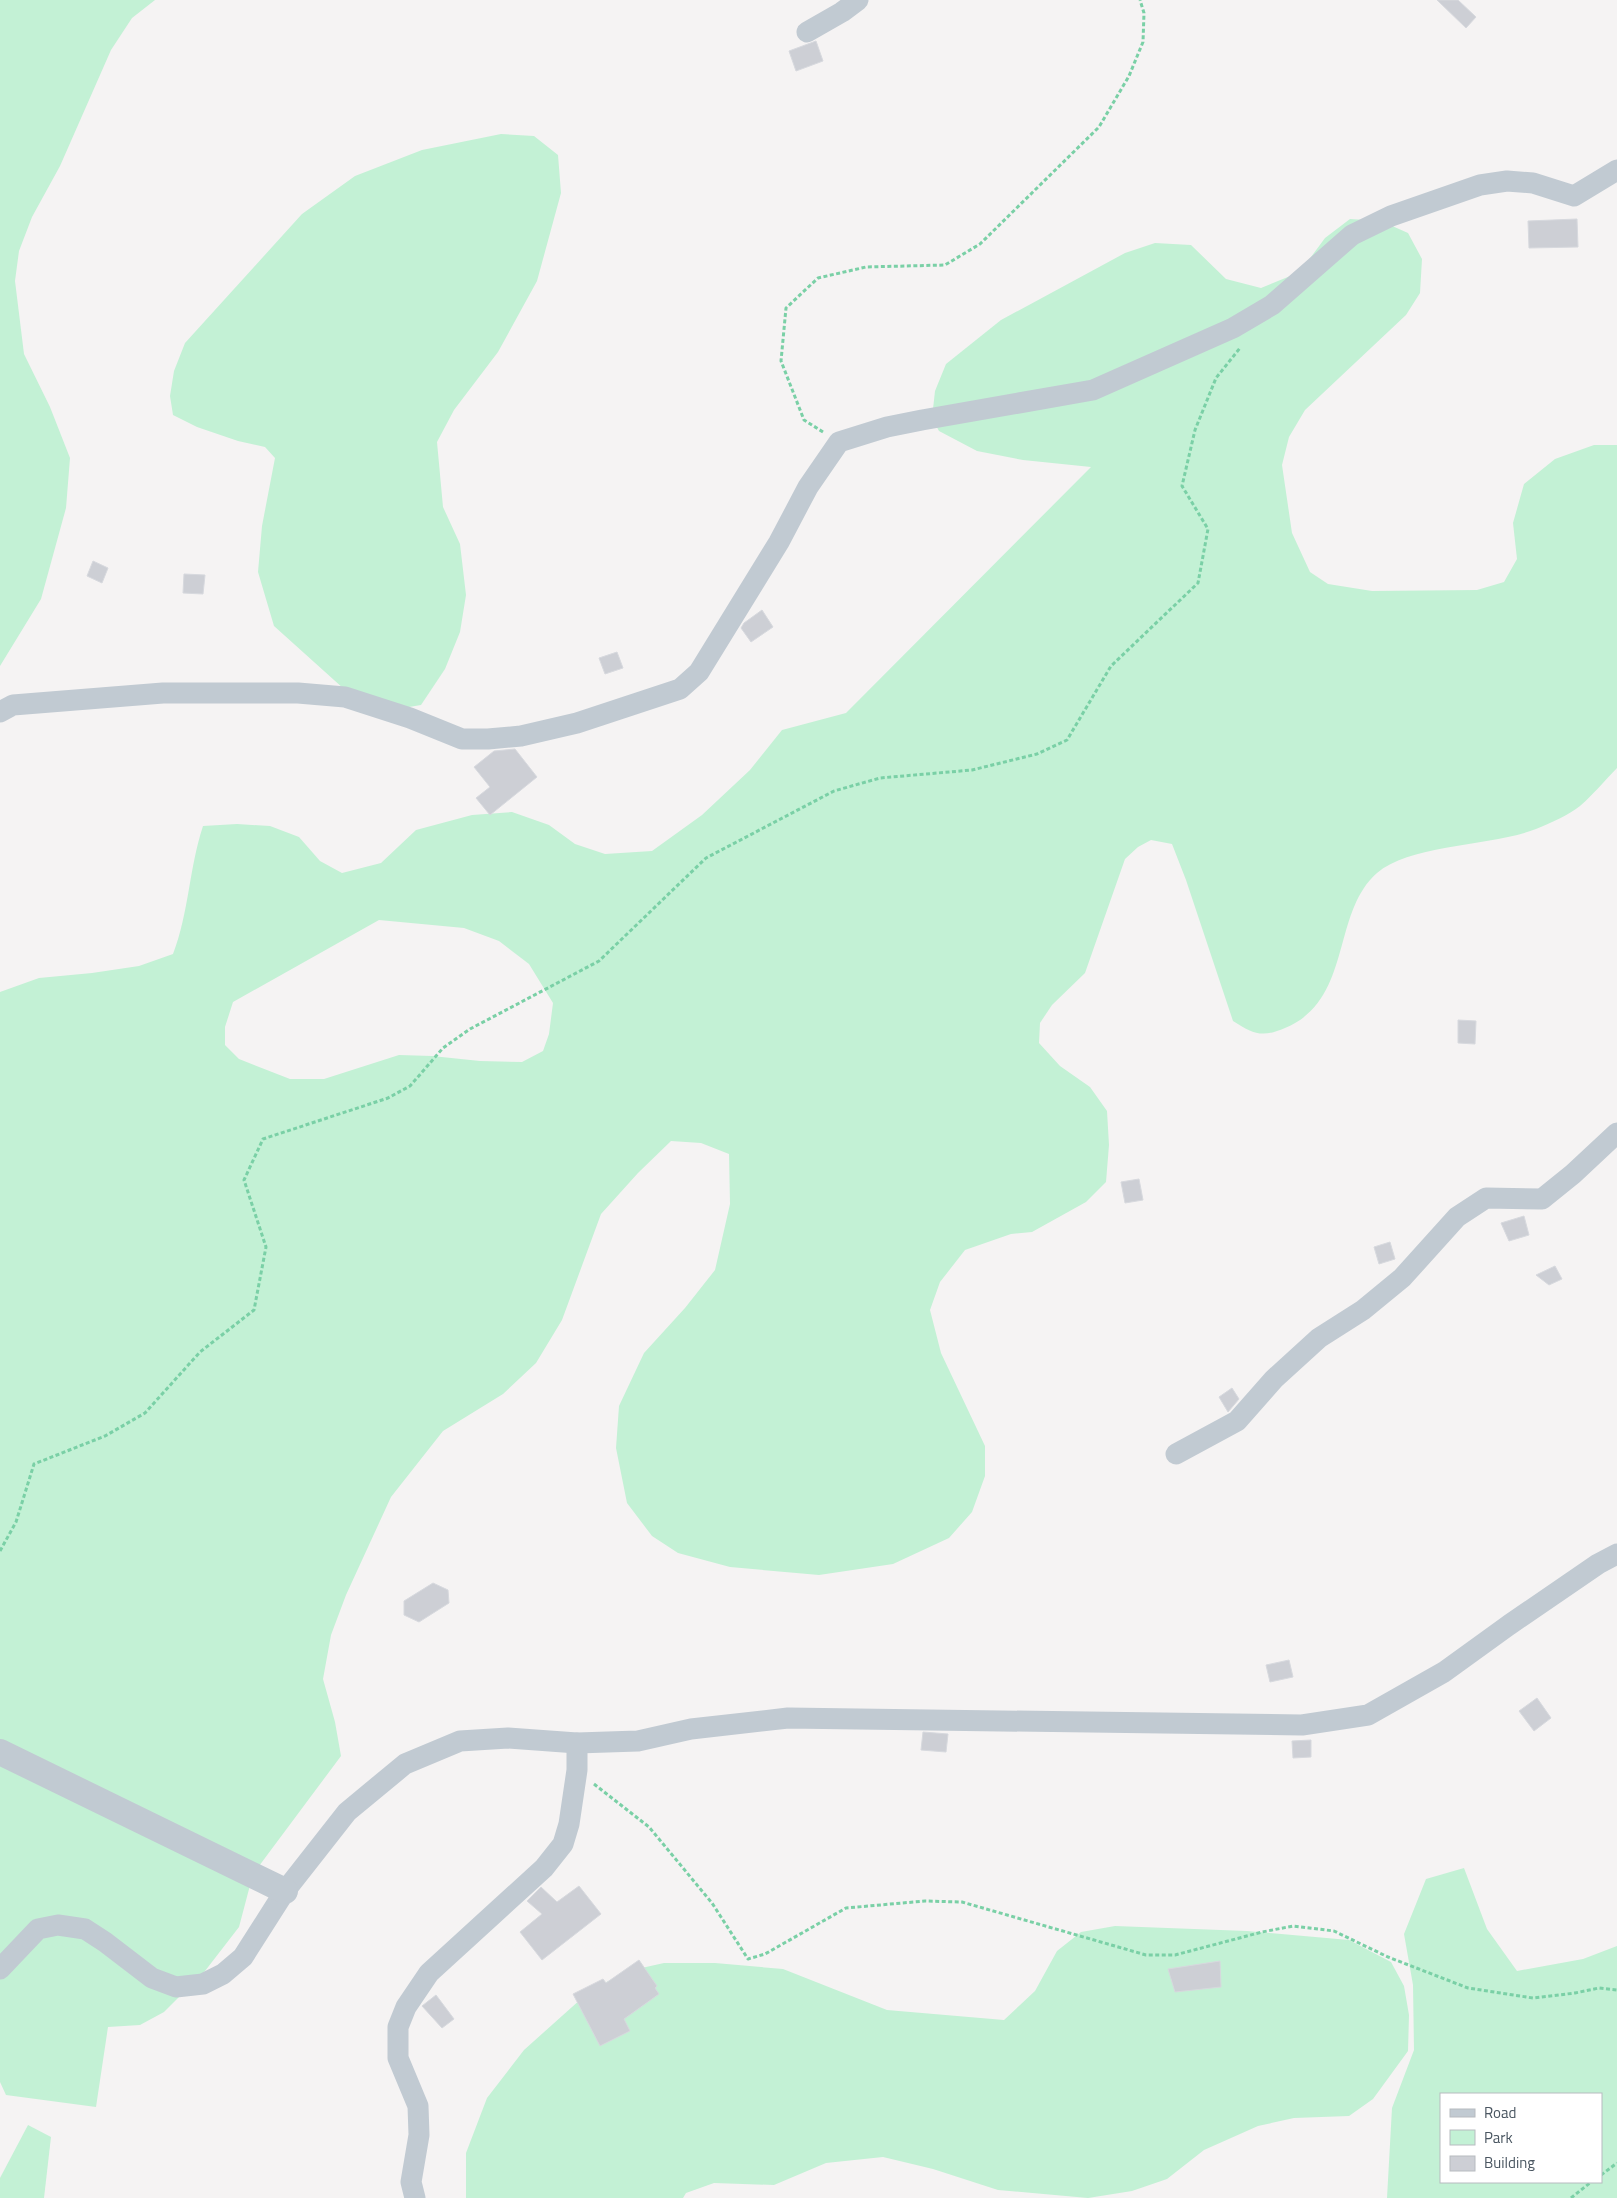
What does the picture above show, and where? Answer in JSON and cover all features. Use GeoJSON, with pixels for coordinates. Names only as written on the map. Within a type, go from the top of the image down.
{"type":"FeatureCollection","features":[{"type":"Feature","properties":{"kind":"street"},"geometry":{"type":"LineString","coordinates":[[807,32],[842,12],[858,0]]}},
{"type":"Feature","properties":{"kind":"street"},"geometry":{"type":"LineString","coordinates":[[0,712],[13,705],[163,693],[298,693],[346,697],[410,718],[462,740],[521,736],[578,723],[680,689],[699,672],[779,542],[808,487],[839,442],[887,427],[1093,390],[1217,336],[1272,306],[1352,234],[1391,216],[1480,185],[1507,181],[1533,183],[1574,196],[1617,170]]}},
{"type":"Feature","properties":{"kind":"street"},"geometry":{"type":"LineString","coordinates":[[1176,1454],[1237,1421],[1274,1379],[1319,1338],[1363,1310],[1402,1278],[1457,1217],[1486,1198],[1542,1199],[1573,1174],[1617,1133]]}},
{"type":"Feature","properties":{"kind":"street"},"geometry":{"type":"LineString","coordinates":[[0,1969],[38,1929],[58,1925],[85,1929],[152,1978],[176,1987],[203,1984],[223,1974],[243,1957],[285,1891],[347,1812],[406,1764],[460,1741],[508,1738],[577,1743],[638,1741],[691,1729],[788,1718],[1302,1725],[1368,1714],[1444,1672],[1598,1564],[1617,1554]]}},
{"type":"Feature","properties":{"kind":"street"},"geometry":{"type":"LineString","coordinates":[[415,2198],[411,2182],[419,2135],[418,2106],[398,2058],[398,2027],[406,2007],[429,1973],[544,1868],[563,1844],[569,1824],[577,1770],[577,1743]]}},
{"type":"Feature","properties":{"kind":"street"},"geometry":{"type":"LineString","coordinates":[[0,1752],[285,1891]]}},
{"type":"Feature","properties":{"kind":"path"},"geometry":{"type":"LineString","coordinates":[[839,442],[804,420],[781,361],[786,308],[818,278],[866,267],[945,265],[980,244],[1099,127],[1128,76],[1143,42],[1144,13],[1140,0]]}},
{"type":"Feature","properties":{"kind":"path"},"geometry":{"type":"LineString","coordinates":[[0,1551],[16,1522],[34,1464],[105,1436],[145,1413],[200,1352],[254,1310],[266,1247],[244,1180],[263,1139],[388,1098],[410,1086],[443,1048],[470,1028],[599,961],[706,858],[834,792],[880,778],[972,770],[1037,754],[1067,740],[1111,666],[1198,583],[1208,529],[1182,486],[1195,430],[1216,378],[1244,342]]}},
{"type":"Feature","properties":{"kind":"path"},"geometry":{"type":"LineString","coordinates":[[577,1770],[649,1827],[712,1902],[748,1959],[764,1954],[846,1908],[925,1901],[962,1902],[1146,1955],[1175,1955],[1262,1932],[1293,1926],[1334,1931],[1388,1956],[1468,1988],[1533,1998],[1575,1994],[1599,1988],[1617,1990]]}},
{"type":"Feature","properties":{"kind":"path"},"geometry":{"type":"LineString","coordinates":[[1602,2174],[1617,2163]]}},
{"type":"Feature","properties":{"kind":"path"},"geometry":{"type":"LineString","coordinates":[[1572,2198],[1590,2183]]}},
{"type":"Feature","properties":{"kind":"green space"},"geometry":{"type":"Polygon","coordinates":[[[0,0],[155,0],[132,18],[111,50],[60,166],[32,217],[19,251],[15,281],[24,354],[50,407],[70,458],[66,508],[41,599],[0,666],[0,0]]]}},
{"type":"Feature","properties":{"kind":"green space"},"geometry":{"type":"Polygon","coordinates":[[[501,134],[534,136],[558,155],[561,193],[537,281],[498,352],[454,410],[437,442],[443,507],[460,544],[466,595],[460,632],[445,669],[421,705],[385,711],[354,698],[274,626],[258,572],[262,526],[275,458],[265,447],[238,441],[197,427],[173,415],[170,396],[174,371],[185,343],[302,214],[355,176],[422,150],[501,134]]]}},
{"type":"Feature","properties":{"kind":"green space"},"geometry":{"type":"Polygon","coordinates":[[[1350,219],[1381,221],[1408,233],[1422,259],[1420,293],[1406,315],[1305,410],[1289,437],[1282,465],[1292,533],[1310,572],[1328,584],[1372,591],[1477,590],[1504,582],[1517,559],[1513,523],[1524,484],[1555,459],[1594,445],[1617,445],[1617,768],[1580,806],[1565,816],[1536,829],[1518,835],[1453,846],[1410,856],[1392,863],[1377,873],[1363,890],[1353,910],[1332,977],[1322,998],[1307,1015],[1285,1028],[1270,1033],[1252,1032],[1233,1021],[1186,880],[1172,844],[1151,840],[1138,847],[1125,859],[1085,973],[1052,1005],[1040,1023],[1039,1043],[1060,1066],[1090,1087],[1107,1111],[1109,1145],[1106,1182],[1086,1202],[1032,1232],[1011,1234],[965,1250],[940,1282],[930,1310],[941,1353],[985,1446],[985,1476],[972,1512],[949,1538],[893,1564],[819,1575],[730,1567],[678,1553],[652,1536],[627,1503],[616,1448],[619,1406],[644,1353],[685,1308],[715,1270],[730,1204],[729,1154],[701,1143],[671,1141],[638,1173],[601,1214],[562,1320],[536,1363],[503,1394],[443,1431],[391,1497],[346,1595],[331,1635],[323,1679],[335,1722],[341,1756],[253,1874],[239,1927],[205,1971],[164,2012],[140,2025],[108,2027],[96,2107],[6,2095],[0,2082],[0,992],[39,978],[139,966],[173,954],[182,923],[198,842],[203,826],[237,824],[270,826],[299,837],[320,861],[342,873],[381,863],[416,830],[472,815],[512,812],[549,825],[575,844],[605,854],[652,851],[702,815],[750,770],[782,730],[846,713],[1091,467],[1023,460],[977,451],[939,431],[932,418],[935,391],[946,364],[1001,320],[1125,253],[1155,243],[1191,245],[1226,279],[1261,288],[1300,272],[1325,238],[1350,219]],[[379,920],[233,1002],[225,1027],[225,1045],[239,1059],[290,1079],[324,1079],[399,1055],[522,1062],[543,1051],[549,1034],[553,1003],[529,964],[499,941],[464,928],[379,920]]]}},
{"type":"Feature","properties":{"kind":"green space"},"geometry":{"type":"Polygon","coordinates":[[[1464,1868],[1487,1929],[1517,1971],[1583,1959],[1617,1946],[1617,2198],[1387,2198],[1392,2108],[1414,2050],[1413,1985],[1404,1934],[1426,1879],[1464,1868]]]}},
{"type":"Feature","properties":{"kind":"green space"},"geometry":{"type":"Polygon","coordinates":[[[1115,1926],[1247,1931],[1349,1940],[1391,1962],[1404,1986],[1409,2015],[1408,2051],[1373,2099],[1349,2116],[1294,2118],[1258,2126],[1204,2150],[1167,2179],[1132,2191],[1088,2198],[998,2190],[933,2169],[883,2157],[826,2163],[774,2185],[714,2183],[686,2193],[683,2198],[466,2198],[466,2153],[487,2098],[524,2050],[591,1990],[628,1971],[664,1963],[715,1963],[783,1969],[887,2010],[1004,2020],[1035,1991],[1057,1951],[1081,1932],[1115,1926]]]}},
{"type":"Feature","properties":{"kind":"green space"},"geometry":{"type":"Polygon","coordinates":[[[28,2125],[51,2137],[44,2198],[0,2198],[0,2178],[28,2125]]]}},
{"type":"Feature","properties":{"kind":"building"},"geometry":{"type":"Polygon","coordinates":[[[1437,0],[1458,0],[1476,17],[1466,28],[1437,0]]]}},
{"type":"Feature","properties":{"kind":"building"},"geometry":{"type":"Polygon","coordinates":[[[816,41],[823,61],[796,71],[789,51],[816,41]]]}},
{"type":"Feature","properties":{"kind":"building"},"geometry":{"type":"Polygon","coordinates":[[[1577,219],[1578,247],[1529,248],[1528,221],[1577,219]]]}},
{"type":"Feature","properties":{"kind":"building"},"geometry":{"type":"Polygon","coordinates":[[[93,561],[108,568],[102,583],[87,576],[93,561]]]}},
{"type":"Feature","properties":{"kind":"building"},"geometry":{"type":"Polygon","coordinates":[[[184,574],[205,575],[203,594],[183,593],[184,574]]]}},
{"type":"Feature","properties":{"kind":"building"},"geometry":{"type":"Polygon","coordinates":[[[762,610],[773,627],[751,642],[741,628],[744,623],[762,610]]]}},
{"type":"Feature","properties":{"kind":"building"},"geometry":{"type":"Polygon","coordinates":[[[617,652],[623,668],[605,674],[599,658],[617,652]]]}},
{"type":"Feature","properties":{"kind":"building"},"geometry":{"type":"Polygon","coordinates":[[[515,749],[537,777],[490,815],[476,798],[490,787],[474,767],[494,751],[515,749]]]}},
{"type":"Feature","properties":{"kind":"building"},"geometry":{"type":"Polygon","coordinates":[[[1458,1020],[1476,1021],[1475,1044],[1458,1043],[1458,1020]]]}},
{"type":"Feature","properties":{"kind":"building"},"geometry":{"type":"Polygon","coordinates":[[[1139,1179],[1143,1200],[1125,1203],[1121,1182],[1139,1179]]]}},
{"type":"Feature","properties":{"kind":"building"},"geometry":{"type":"Polygon","coordinates":[[[1524,1216],[1529,1235],[1509,1241],[1501,1223],[1524,1216]]]}},
{"type":"Feature","properties":{"kind":"building"},"geometry":{"type":"Polygon","coordinates":[[[1390,1242],[1395,1259],[1379,1264],[1374,1247],[1390,1242]]]}},
{"type":"Feature","properties":{"kind":"building"},"geometry":{"type":"Polygon","coordinates":[[[1555,1266],[1562,1279],[1549,1285],[1536,1275],[1555,1266]]]}},
{"type":"Feature","properties":{"kind":"building"},"geometry":{"type":"Polygon","coordinates":[[[1232,1388],[1239,1399],[1228,1412],[1219,1397],[1232,1388]]]}},
{"type":"Feature","properties":{"kind":"building"},"geometry":{"type":"Polygon","coordinates":[[[433,1583],[448,1590],[449,1603],[419,1622],[404,1615],[404,1601],[433,1583]]]}},
{"type":"Feature","properties":{"kind":"building"},"geometry":{"type":"Polygon","coordinates":[[[1289,1660],[1293,1677],[1270,1682],[1266,1665],[1289,1660]]]}},
{"type":"Feature","properties":{"kind":"building"},"geometry":{"type":"Polygon","coordinates":[[[1537,1698],[1551,1718],[1534,1731],[1519,1711],[1537,1698]]]}},
{"type":"Feature","properties":{"kind":"building"},"geometry":{"type":"Polygon","coordinates":[[[923,1732],[948,1734],[946,1752],[921,1750],[923,1732]]]}},
{"type":"Feature","properties":{"kind":"building"},"geometry":{"type":"Polygon","coordinates":[[[1311,1740],[1311,1757],[1293,1758],[1292,1741],[1311,1740]]]}},
{"type":"Feature","properties":{"kind":"building"},"geometry":{"type":"Polygon","coordinates":[[[579,1886],[601,1914],[542,1960],[520,1932],[542,1914],[527,1901],[541,1887],[557,1902],[579,1886]]]}},
{"type":"Feature","properties":{"kind":"building"},"geometry":{"type":"Polygon","coordinates":[[[639,1960],[657,1986],[655,1988],[659,1994],[624,2019],[630,2031],[600,2046],[573,1994],[603,1979],[606,1983],[639,1960]]]}},
{"type":"Feature","properties":{"kind":"building"},"geometry":{"type":"Polygon","coordinates":[[[1220,1961],[1221,1987],[1175,1992],[1168,1969],[1220,1961]]]}},
{"type":"Feature","properties":{"kind":"building"},"geometry":{"type":"Polygon","coordinates":[[[436,1995],[454,2019],[442,2028],[422,2006],[436,1995]]]}}]}
